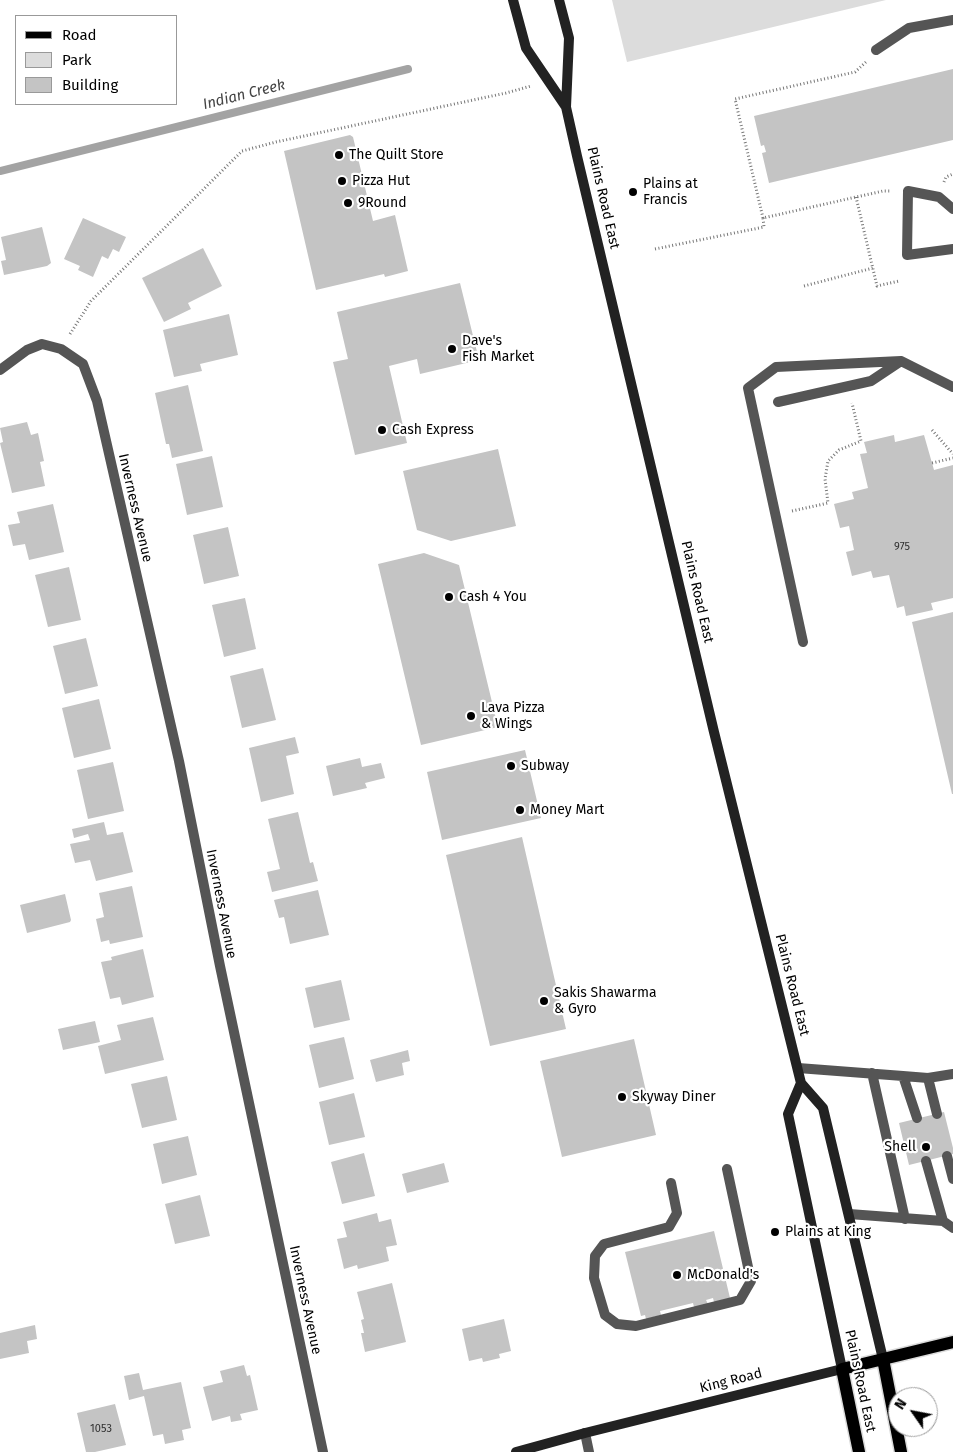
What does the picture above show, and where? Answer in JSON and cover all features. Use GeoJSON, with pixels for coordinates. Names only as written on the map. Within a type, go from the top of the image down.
{"type":"FeatureCollection","features":[{"type":"Feature","properties":{"kind":"main road","name":"Plains Road East"},"geometry":{"type":"LineString","coordinates":[[513,0],[526,48],[566,107]]}},
{"type":"Feature","properties":{"kind":"main road","name":"Plains Road East"},"geometry":{"type":"LineString","coordinates":[[559,0],[569,38],[566,107],[712,722],[801,1083],[823,1108],[883,1359],[901,1452]]}},
{"type":"Feature","properties":{"kind":"main road","name":"Plains Road East"},"geometry":{"type":"LineString","coordinates":[[801,1083],[788,1114],[859,1452]]}},
{"type":"Feature","properties":{"kind":"main road","name":"King Road"},"geometry":{"type":"LineString","coordinates":[[516,1452],[585,1433],[953,1342]]}},
{"type":"Feature","properties":{"kind":"street"},"geometry":{"type":"LineString","coordinates":[[879,48],[909,28],[953,20]]}},
{"type":"Feature","properties":{"kind":"street"},"geometry":{"type":"LineString","coordinates":[[953,209],[938,197],[908,191],[907,255],[953,249]]}},
{"type":"Feature","properties":{"kind":"street"},"geometry":{"type":"LineString","coordinates":[[0,370],[27,350],[42,344],[61,349]]}},
{"type":"Feature","properties":{"kind":"street","name":"Inverness Avenue"},"geometry":{"type":"LineString","coordinates":[[61,349],[83,364],[97,401],[176,752],[323,1452]]}},
{"type":"Feature","properties":{"kind":"street"},"geometry":{"type":"LineString","coordinates":[[778,402],[871,381],[901,361]]}},
{"type":"Feature","properties":{"kind":"street"},"geometry":{"type":"LineString","coordinates":[[803,642],[748,388],[776,367],[901,361],[953,387]]}},
{"type":"Feature","properties":{"kind":"street"},"geometry":{"type":"LineString","coordinates":[[798,1068],[928,1078],[953,1074]]}},
{"type":"Feature","properties":{"kind":"street"},"geometry":{"type":"LineString","coordinates":[[872,1074],[904,1219]]}},
{"type":"Feature","properties":{"kind":"street"},"geometry":{"type":"LineString","coordinates":[[904,1076],[917,1118]]}},
{"type":"Feature","properties":{"kind":"street"},"geometry":{"type":"LineString","coordinates":[[928,1078],[937,1114]]}},
{"type":"Feature","properties":{"kind":"street"},"geometry":{"type":"LineString","coordinates":[[947,1156],[953,1179]]}},
{"type":"Feature","properties":{"kind":"street"},"geometry":{"type":"LineString","coordinates":[[926,1161],[943,1222]]}},
{"type":"Feature","properties":{"kind":"street"},"geometry":{"type":"LineString","coordinates":[[671,1183],[678,1213],[669,1226],[604,1244],[595,1256],[594,1278],[605,1315],[617,1324],[636,1326],[740,1300],[751,1281],[727,1169]]}},
{"type":"Feature","properties":{"kind":"street"},"geometry":{"type":"LineString","coordinates":[[848,1214],[943,1222],[953,1228]]}},
{"type":"Feature","properties":{"kind":"street"},"geometry":{"type":"LineString","coordinates":[[585,1433],[589,1452]]}},
{"type":"Feature","properties":{"kind":"path"},"geometry":{"type":"LineString","coordinates":[[655,249],[764,227],[735,99],[855,72],[879,48]]}},
{"type":"Feature","properties":{"kind":"path"},"geometry":{"type":"LineString","coordinates":[[61,349],[91,300],[242,151],[549,82]]}},
{"type":"Feature","properties":{"kind":"path"},"geometry":{"type":"LineString","coordinates":[[763,218],[883,191],[908,191]]}},
{"type":"Feature","properties":{"kind":"path"},"geometry":{"type":"LineString","coordinates":[[856,197],[877,286],[899,281]]}},
{"type":"Feature","properties":{"kind":"path"},"geometry":{"type":"LineString","coordinates":[[804,286],[873,268]]}},
{"type":"Feature","properties":{"kind":"path"},"geometry":{"type":"LineString","coordinates":[[776,515],[828,503],[825,479],[828,462],[839,450],[861,441],[848,386]]}},
{"type":"Feature","properties":{"kind":"path"},"geometry":{"type":"LineString","coordinates":[[932,430],[953,456],[932,463]]}},
{"type":"Feature","properties":{"kind":"green space"},"geometry":{"type":"Polygon","coordinates":[[[612,0],[886,0],[627,62],[612,0]]]}},
{"type":"Feature","properties":{"kind":"building"},"geometry":{"type":"Polygon","coordinates":[[[953,69],[953,140],[769,183],[762,153],[766,152],[764,145],[761,146],[754,116],[953,69]]]}},
{"type":"Feature","properties":{"kind":"building"},"geometry":{"type":"Polygon","coordinates":[[[350,135],[353,137],[373,221],[395,215],[408,271],[385,277],[384,274],[316,290],[284,151],[350,135]]]}},
{"type":"Feature","properties":{"kind":"building"},"geometry":{"type":"Polygon","coordinates":[[[83,218],[126,237],[119,252],[113,249],[108,259],[102,256],[93,277],[78,270],[80,266],[64,259],[83,218]]]}},
{"type":"Feature","properties":{"kind":"building"},"geometry":{"type":"Polygon","coordinates":[[[42,227],[51,263],[47,266],[4,275],[1,261],[6,260],[1,237],[42,227]]]}},
{"type":"Feature","properties":{"kind":"building"},"geometry":{"type":"Polygon","coordinates":[[[203,248],[222,286],[188,303],[191,309],[164,322],[142,278],[203,248]]]}},
{"type":"Feature","properties":{"kind":"building"},"geometry":{"type":"Polygon","coordinates":[[[460,283],[479,360],[420,374],[417,359],[389,366],[407,443],[355,455],[333,362],[348,359],[337,312],[460,283]]]}},
{"type":"Feature","properties":{"kind":"building"},"geometry":{"type":"Polygon","coordinates":[[[229,314],[238,355],[200,364],[202,371],[174,377],[163,330],[229,314]]]}},
{"type":"Feature","properties":{"kind":"building"},"geometry":{"type":"Polygon","coordinates":[[[188,385],[203,451],[172,458],[169,444],[166,444],[155,393],[188,385]]]}},
{"type":"Feature","properties":{"kind":"building"},"geometry":{"type":"Polygon","coordinates":[[[27,422],[31,435],[38,433],[44,461],[40,462],[45,486],[12,493],[0,443],[3,442],[0,428],[27,422]]]}},
{"type":"Feature","properties":{"kind":"building"},"geometry":{"type":"Polygon","coordinates":[[[894,435],[895,442],[924,435],[934,470],[953,465],[953,598],[931,603],[933,610],[906,616],[904,606],[897,608],[889,575],[873,578],[871,571],[852,576],[846,552],[854,550],[849,526],[840,528],[834,504],[854,499],[852,492],[868,488],[860,454],[867,453],[864,442],[894,435]]]}},
{"type":"Feature","properties":{"kind":"building"},"geometry":{"type":"Polygon","coordinates":[[[498,449],[516,526],[451,541],[417,530],[403,471],[498,449]]]}},
{"type":"Feature","properties":{"kind":"building"},"geometry":{"type":"Polygon","coordinates":[[[212,456],[223,507],[187,515],[176,464],[212,456]]]}},
{"type":"Feature","properties":{"kind":"building"},"geometry":{"type":"Polygon","coordinates":[[[53,504],[64,552],[29,560],[25,544],[13,546],[8,525],[20,523],[17,512],[53,504]]]}},
{"type":"Feature","properties":{"kind":"building"},"geometry":{"type":"Polygon","coordinates":[[[228,527],[239,576],[204,584],[193,535],[228,527]]]}},
{"type":"Feature","properties":{"kind":"building"},"geometry":{"type":"Polygon","coordinates":[[[424,553],[459,565],[498,727],[421,745],[378,564],[424,553]]]}},
{"type":"Feature","properties":{"kind":"building"},"geometry":{"type":"Polygon","coordinates":[[[69,567],[81,620],[48,627],[35,575],[69,567]]]}},
{"type":"Feature","properties":{"kind":"building"},"geometry":{"type":"Polygon","coordinates":[[[245,598],[256,649],[224,657],[212,605],[245,598]]]}},
{"type":"Feature","properties":{"kind":"building"},"geometry":{"type":"Polygon","coordinates":[[[953,612],[953,794],[952,794],[912,622],[953,612]]]}},
{"type":"Feature","properties":{"kind":"building"},"geometry":{"type":"Polygon","coordinates":[[[86,638],[98,686],[65,694],[53,646],[86,638]]]}},
{"type":"Feature","properties":{"kind":"building"},"geometry":{"type":"Polygon","coordinates":[[[263,668],[276,720],[242,728],[230,676],[263,668]]]}},
{"type":"Feature","properties":{"kind":"building"},"geometry":{"type":"Polygon","coordinates":[[[99,699],[111,749],[74,758],[62,708],[99,699]]]}},
{"type":"Feature","properties":{"kind":"building"},"geometry":{"type":"Polygon","coordinates":[[[295,737],[299,753],[286,756],[294,794],[261,802],[249,748],[295,737]]]}},
{"type":"Feature","properties":{"kind":"building"},"geometry":{"type":"Polygon","coordinates":[[[525,750],[541,818],[442,840],[427,772],[525,750]]]}},
{"type":"Feature","properties":{"kind":"building"},"geometry":{"type":"Polygon","coordinates":[[[360,758],[362,767],[381,763],[385,778],[365,783],[367,788],[333,796],[326,766],[360,758]]]}},
{"type":"Feature","properties":{"kind":"building"},"geometry":{"type":"Polygon","coordinates":[[[113,762],[124,811],[88,819],[77,770],[113,762]]]}},
{"type":"Feature","properties":{"kind":"building"},"geometry":{"type":"Polygon","coordinates":[[[298,812],[310,863],[313,862],[318,881],[272,892],[267,872],[280,869],[268,819],[298,812]]]}},
{"type":"Feature","properties":{"kind":"building"},"geometry":{"type":"Polygon","coordinates":[[[104,822],[107,835],[123,832],[133,872],[96,881],[90,860],[75,863],[70,844],[90,840],[88,834],[74,838],[72,829],[104,822]]]}},
{"type":"Feature","properties":{"kind":"building"},"geometry":{"type":"Polygon","coordinates":[[[522,837],[566,1029],[490,1046],[446,855],[522,837]]]}},
{"type":"Feature","properties":{"kind":"building"},"geometry":{"type":"Polygon","coordinates":[[[132,886],[143,937],[110,944],[109,940],[101,942],[96,919],[104,917],[99,893],[132,886]]]}},
{"type":"Feature","properties":{"kind":"building"},"geometry":{"type":"Polygon","coordinates":[[[318,890],[329,935],[290,944],[284,917],[279,918],[274,900],[318,890]]]}},
{"type":"Feature","properties":{"kind":"building"},"geometry":{"type":"Polygon","coordinates":[[[65,894],[70,922],[27,933],[20,905],[65,894]]]}},
{"type":"Feature","properties":{"kind":"building"},"geometry":{"type":"Polygon","coordinates":[[[143,949],[154,997],[122,1005],[120,997],[110,999],[101,962],[112,960],[111,957],[143,949]]]}},
{"type":"Feature","properties":{"kind":"building"},"geometry":{"type":"Polygon","coordinates":[[[341,980],[350,1020],[314,1028],[305,988],[341,980]]]}},
{"type":"Feature","properties":{"kind":"building"},"geometry":{"type":"Polygon","coordinates":[[[153,1017],[164,1060],[105,1074],[98,1046],[121,1040],[117,1025],[153,1017]]]}},
{"type":"Feature","properties":{"kind":"building"},"geometry":{"type":"Polygon","coordinates":[[[95,1021],[100,1042],[63,1050],[58,1029],[95,1021]]]}},
{"type":"Feature","properties":{"kind":"building"},"geometry":{"type":"Polygon","coordinates":[[[344,1037],[354,1079],[319,1088],[309,1045],[344,1037]]]}},
{"type":"Feature","properties":{"kind":"building"},"geometry":{"type":"Polygon","coordinates":[[[634,1039],[656,1135],[562,1157],[540,1061],[634,1039]]]}},
{"type":"Feature","properties":{"kind":"building"},"geometry":{"type":"Polygon","coordinates":[[[408,1050],[410,1061],[402,1063],[404,1075],[376,1082],[370,1060],[408,1050]]]}},
{"type":"Feature","properties":{"kind":"building"},"geometry":{"type":"Polygon","coordinates":[[[167,1076],[177,1120],[142,1128],[131,1084],[167,1076]]]}},
{"type":"Feature","properties":{"kind":"building"},"geometry":{"type":"Polygon","coordinates":[[[354,1093],[365,1137],[329,1145],[319,1102],[354,1093]]]}},
{"type":"Feature","properties":{"kind":"building"},"geometry":{"type":"Polygon","coordinates":[[[944,1112],[953,1154],[909,1165],[899,1123],[944,1112]]]}},
{"type":"Feature","properties":{"kind":"building"},"geometry":{"type":"Polygon","coordinates":[[[188,1136],[197,1175],[162,1184],[153,1144],[188,1136]]]}},
{"type":"Feature","properties":{"kind":"building"},"geometry":{"type":"Polygon","coordinates":[[[364,1153],[375,1196],[342,1204],[331,1162],[364,1153]]]}},
{"type":"Feature","properties":{"kind":"building"},"geometry":{"type":"Polygon","coordinates":[[[444,1163],[449,1182],[407,1193],[402,1174],[444,1163]]]}},
{"type":"Feature","properties":{"kind":"building"},"geometry":{"type":"Polygon","coordinates":[[[200,1195],[210,1236],[175,1244],[165,1204],[200,1195]]]}},
{"type":"Feature","properties":{"kind":"building"},"geometry":{"type":"Polygon","coordinates":[[[377,1213],[379,1222],[391,1219],[397,1245],[386,1247],[389,1261],[358,1269],[357,1265],[344,1269],[337,1239],[347,1237],[343,1222],[377,1213]]]}},
{"type":"Feature","properties":{"kind":"building","name":"McDonald's"},"geometry":{"type":"Polygon","coordinates":[[[714,1231],[730,1298],[714,1302],[713,1298],[706,1300],[708,1304],[694,1307],[693,1303],[660,1311],[661,1315],[646,1319],[645,1315],[641,1316],[625,1252],[714,1231]]]}},
{"type":"Feature","properties":{"kind":"building"},"geometry":{"type":"Polygon","coordinates":[[[392,1283],[406,1342],[365,1352],[361,1333],[364,1333],[361,1320],[364,1319],[357,1292],[392,1283]]]}},
{"type":"Feature","properties":{"kind":"building"},"geometry":{"type":"Polygon","coordinates":[[[504,1319],[511,1351],[499,1354],[500,1358],[483,1362],[482,1358],[469,1361],[462,1329],[504,1319]]]}},
{"type":"Feature","properties":{"kind":"building"},"geometry":{"type":"Polygon","coordinates":[[[35,1325],[37,1339],[27,1341],[29,1353],[0,1359],[0,1333],[35,1325]]]}},
{"type":"Feature","properties":{"kind":"building"},"geometry":{"type":"Polygon","coordinates":[[[244,1365],[247,1376],[250,1375],[258,1410],[240,1414],[242,1420],[231,1422],[230,1416],[212,1421],[203,1387],[223,1382],[220,1371],[244,1365]]]}},
{"type":"Feature","properties":{"kind":"building"},"geometry":{"type":"Polygon","coordinates":[[[139,1373],[143,1390],[181,1382],[191,1428],[182,1430],[184,1440],[165,1444],[163,1434],[153,1436],[144,1396],[129,1400],[124,1376],[139,1373]]]}},
{"type":"Feature","properties":{"kind":"building"},"geometry":{"type":"Polygon","coordinates":[[[115,1404],[126,1445],[95,1452],[86,1452],[77,1413],[115,1404]]]}},
{"type":"Feature","properties":{"kind":"waterway","name":"Indian Creek"},"geometry":{"type":"LineString","coordinates":[[0,171],[408,69]]}},
{"type":"Feature","properties":{"kind":"place","name":"The Quilt Store"},"geometry":{"type":"Point","coordinates":[339,155]}},
{"type":"Feature","properties":{"kind":"place","name":"Pizza Hut"},"geometry":{"type":"Point","coordinates":[342,181]}},
{"type":"Feature","properties":{"kind":"place","name":"Plains at Francis"},"geometry":{"type":"Point","coordinates":[633,192]}},
{"type":"Feature","properties":{"kind":"place","name":"9Round"},"geometry":{"type":"Point","coordinates":[348,203]}},
{"type":"Feature","properties":{"kind":"place","name":"Dave's Fish Market"},"geometry":{"type":"Point","coordinates":[452,349]}},
{"type":"Feature","properties":{"kind":"place","name":"Cash Express"},"geometry":{"type":"Point","coordinates":[382,430]}},
{"type":"Feature","properties":{"kind":"place","name":"Cash 4 You"},"geometry":{"type":"Point","coordinates":[449,597]}},
{"type":"Feature","properties":{"kind":"place","name":"Lava Pizza & Wings"},"geometry":{"type":"Point","coordinates":[471,716]}},
{"type":"Feature","properties":{"kind":"place","name":"Subway"},"geometry":{"type":"Point","coordinates":[511,766]}},
{"type":"Feature","properties":{"kind":"place","name":"Money Mart"},"geometry":{"type":"Point","coordinates":[520,810]}},
{"type":"Feature","properties":{"kind":"place","name":"Sakis Shawarma & Gyro"},"geometry":{"type":"Point","coordinates":[544,1001]}},
{"type":"Feature","properties":{"kind":"place","name":"Skyway Diner"},"geometry":{"type":"Point","coordinates":[622,1097]}},
{"type":"Feature","properties":{"kind":"place","name":"Shell"},"geometry":{"type":"Point","coordinates":[926,1147]}},
{"type":"Feature","properties":{"kind":"place","name":"Plains at King"},"geometry":{"type":"Point","coordinates":[775,1232]}},
{"type":"Feature","properties":{"kind":"place","name":"McDonald's"},"geometry":{"type":"Point","coordinates":[677,1275]}}]}
